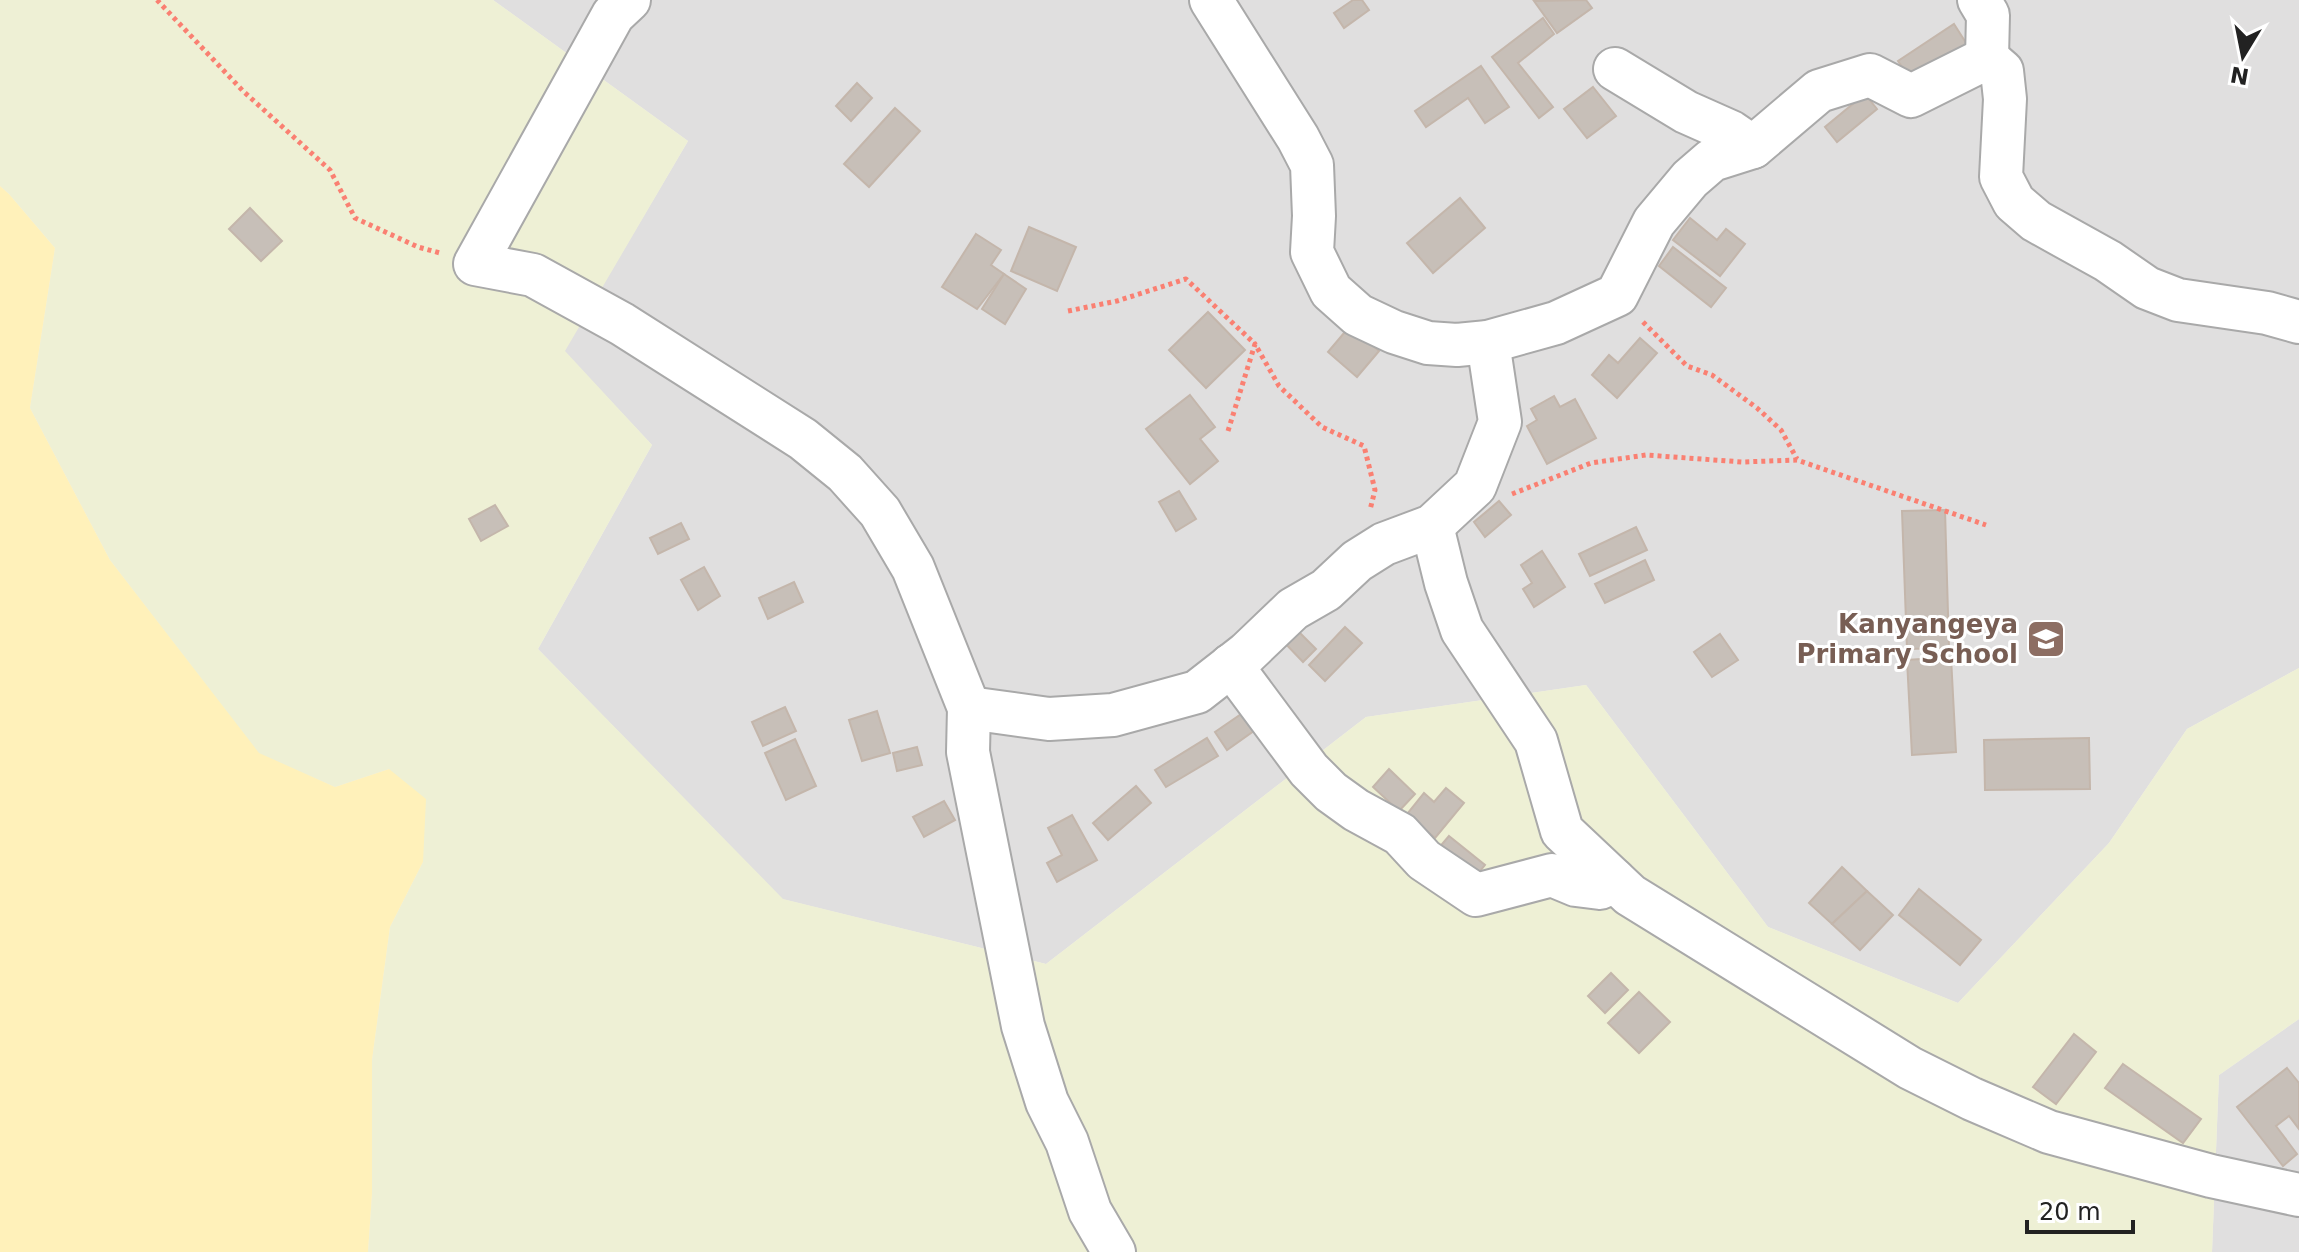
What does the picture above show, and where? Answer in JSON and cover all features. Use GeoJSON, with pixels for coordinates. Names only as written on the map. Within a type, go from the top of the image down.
{"type":"FeatureCollection","features":[{"type":"Feature","properties":{"kind":"street"},"geometry":{"type":"LineString","coordinates":[[629,0],[613,15],[475,264],[533,275],[622,324],[803,439],[845,473],[880,512],[913,568],[969,708],[968,752],[1023,1026],[1047,1102],[1067,1142],[1090,1211],[1114,1252]]}},
{"type":"Feature","properties":{"kind":"street"},"geometry":{"type":"LineString","coordinates":[[1211,0],[1312,165],[1312,252],[1331,291],[1358,315],[1394,332],[1428,343],[1457,345],[1488,342],[1556,323],[1617,295],[1654,222],[1690,179],[1712,160],[1753,147],[1819,91],[1870,75],[1911,96],[1987,58]]}},
{"type":"Feature","properties":{"kind":"street"},"geometry":{"type":"LineString","coordinates":[[1979,0],[1988,15],[1987,58]]}},
{"type":"Feature","properties":{"kind":"street"},"geometry":{"type":"LineString","coordinates":[[1987,58],[2002,71],[2005,99],[2001,177],[2014,202],[2036,221],[2108,261],[2147,288],[2178,300],[2253,310],[2299,322]]}},
{"type":"Feature","properties":{"kind":"street"},"geometry":{"type":"LineString","coordinates":[[1615,69],[1686,112],[1731,132],[1753,147]]}},
{"type":"Feature","properties":{"kind":"street"},"geometry":{"type":"LineString","coordinates":[[969,708],[1049,719],[1113,715],[1197,692],[1293,609],[1326,590],[1357,561],[1384,544],[1432,526],[1475,486],[1500,422],[1488,342]]}},
{"type":"Feature","properties":{"kind":"street"},"geometry":{"type":"LineString","coordinates":[[1432,526],[1462,630],[1536,741],[1562,831],[1630,895],[1910,1068],[1972,1099],[2049,1132],[2211,1176],[2299,1195]]}},
{"type":"Feature","properties":{"kind":"street"},"geometry":{"type":"LineString","coordinates":[[1231,665],[1309,770],[1331,792],[1400,834],[1424,860],[1476,895],[1552,875],[1576,885],[1600,888],[1614,880]]}},
{"type":"Feature","properties":{"kind":"path"},"geometry":{"type":"LineString","coordinates":[[157,0],[243,91],[330,170],[355,218],[418,247],[475,264]]}},
{"type":"Feature","properties":{"kind":"path"},"geometry":{"type":"LineString","coordinates":[[1068,311],[1117,301],[1186,279],[1255,344],[1279,386],[1322,427],[1364,446],[1375,490],[1357,561]]}},
{"type":"Feature","properties":{"kind":"path"},"geometry":{"type":"LineString","coordinates":[[1617,295],[1687,366],[1712,375],[1757,408],[1781,430],[1797,460]]}},
{"type":"Feature","properties":{"kind":"path"},"geometry":{"type":"LineString","coordinates":[[1228,431],[1255,344]]}},
{"type":"Feature","properties":{"kind":"path"},"geometry":{"type":"LineString","coordinates":[[1504,497],[1591,463],[1646,455],[1742,462],[1797,460],[1986,525]]}},
{"type":"Feature","properties":{"kind":"shaded area"},"geometry":{"type":"Polygon","coordinates":[[[493,0],[2299,0],[2299,668],[2187,729],[2109,843],[1958,1003],[1768,927],[1586,685],[1366,717],[1046,964],[782,899],[538,649],[652,445],[564,351],[688,141],[493,0]]]}},
{"type":"Feature","properties":{"kind":"shaded area"},"geometry":{"type":"Polygon","coordinates":[[[2299,1019],[2299,1252],[2212,1252],[2219,1075],[2299,1019]]]}},
{"type":"Feature","properties":{"kind":"green space"},"geometry":{"type":"Polygon","coordinates":[[[0,0],[493,0],[688,141],[565,351],[652,445],[538,649],[783,899],[1046,964],[1366,717],[1586,685],[1768,927],[1958,1003],[2109,843],[2187,729],[2299,668],[2299,1019],[2219,1075],[2212,1252],[368,1252],[372,1194],[372,1060],[390,927],[423,862],[389,769],[335,787],[259,754],[110,560],[30,408],[55,248],[0,186],[0,0]]]}},
{"type":"Feature","properties":{"kind":"sand"},"geometry":{"type":"Polygon","coordinates":[[[0,186],[55,248],[30,408],[110,560],[259,753],[335,787],[389,769],[426,799],[423,862],[390,927],[372,1060],[372,1194],[368,1252],[0,1252],[0,186]]]}},
{"type":"Feature","properties":{"kind":"building"},"geometry":{"type":"Polygon","coordinates":[[[1353,0],[1362,0],[1369,10],[1344,28],[1334,13],[1353,0]]]}},
{"type":"Feature","properties":{"kind":"building"},"geometry":{"type":"Polygon","coordinates":[[[1586,0],[1592,8],[1557,33],[1534,1],[1586,0]]]}},
{"type":"Feature","properties":{"kind":"building"},"geometry":{"type":"Polygon","coordinates":[[[1543,18],[1554,34],[1518,63],[1553,107],[1539,118],[1492,57],[1543,18]]]}},
{"type":"Feature","properties":{"kind":"building"},"geometry":{"type":"Polygon","coordinates":[[[1954,24],[1968,46],[1913,83],[1898,61],[1954,24]]]}},
{"type":"Feature","properties":{"kind":"building"},"geometry":{"type":"Polygon","coordinates":[[[1481,66],[1509,107],[1485,123],[1468,98],[1426,127],[1415,111],[1481,66]]]}},
{"type":"Feature","properties":{"kind":"building"},"geometry":{"type":"Polygon","coordinates":[[[857,83],[872,98],[851,121],[836,106],[857,83]]]}},
{"type":"Feature","properties":{"kind":"building"},"geometry":{"type":"Polygon","coordinates":[[[1593,87],[1616,116],[1587,138],[1564,109],[1593,87]]]}},
{"type":"Feature","properties":{"kind":"building"},"geometry":{"type":"Polygon","coordinates":[[[1865,94],[1877,109],[1837,142],[1825,127],[1865,94]]]}},
{"type":"Feature","properties":{"kind":"building"},"geometry":{"type":"Polygon","coordinates":[[[895,108],[920,131],[869,187],[844,164],[895,108]]]}},
{"type":"Feature","properties":{"kind":"building"},"geometry":{"type":"Polygon","coordinates":[[[1460,198],[1485,228],[1433,273],[1407,243],[1460,198]]]}},
{"type":"Feature","properties":{"kind":"building"},"geometry":{"type":"Polygon","coordinates":[[[250,208],[282,241],[261,261],[229,229],[250,208]]]}},
{"type":"Feature","properties":{"kind":"building"},"geometry":{"type":"Polygon","coordinates":[[[1690,218],[1717,240],[1726,229],[1745,244],[1720,276],[1673,240],[1690,218]]]}},
{"type":"Feature","properties":{"kind":"building"},"geometry":{"type":"Polygon","coordinates":[[[1029,227],[1076,247],[1057,291],[1011,271],[1029,227]]]}},
{"type":"Feature","properties":{"kind":"building"},"geometry":{"type":"Polygon","coordinates":[[[976,234],[1001,250],[991,265],[1004,274],[977,309],[942,287],[976,234]]]}},
{"type":"Feature","properties":{"kind":"building"},"geometry":{"type":"Polygon","coordinates":[[[1673,247],[1726,288],[1711,307],[1659,266],[1673,247]]]}},
{"type":"Feature","properties":{"kind":"building"},"geometry":{"type":"Polygon","coordinates":[[[1004,274],[1026,289],[1005,324],[982,309],[1004,274]]]}},
{"type":"Feature","properties":{"kind":"building"},"geometry":{"type":"Polygon","coordinates":[[[1208,312],[1245,350],[1206,388],[1169,350],[1208,312]]]}},
{"type":"Feature","properties":{"kind":"building"},"geometry":{"type":"Polygon","coordinates":[[[1350,326],[1379,351],[1357,377],[1328,352],[1350,326]]]}},
{"type":"Feature","properties":{"kind":"building"},"geometry":{"type":"Polygon","coordinates":[[[1640,338],[1657,353],[1617,398],[1592,375],[1609,355],[1618,363],[1640,338]]]}},
{"type":"Feature","properties":{"kind":"building"},"geometry":{"type":"Polygon","coordinates":[[[1190,395],[1215,427],[1200,439],[1218,461],[1190,484],[1146,429],[1190,395]]]}},
{"type":"Feature","properties":{"kind":"building"},"geometry":{"type":"Polygon","coordinates":[[[1554,396],[1560,407],[1575,399],[1596,438],[1547,464],[1527,426],[1537,420],[1531,409],[1554,396]]]}},
{"type":"Feature","properties":{"kind":"building"},"geometry":{"type":"Polygon","coordinates":[[[1179,491],[1196,519],[1176,531],[1159,502],[1179,491]]]}},
{"type":"Feature","properties":{"kind":"building"},"geometry":{"type":"Polygon","coordinates":[[[1499,501],[1511,515],[1485,537],[1474,522],[1499,501]]]}},
{"type":"Feature","properties":{"kind":"building"},"geometry":{"type":"Polygon","coordinates":[[[495,505],[508,526],[481,541],[469,519],[495,505]]]}},
{"type":"Feature","properties":{"kind":"building"},"geometry":{"type":"Polygon","coordinates":[[[1945,510],[1949,648],[1907,649],[1902,511],[1945,510]]]}},
{"type":"Feature","properties":{"kind":"building"},"geometry":{"type":"Polygon","coordinates":[[[681,523],[689,539],[658,554],[650,538],[681,523]]]}},
{"type":"Feature","properties":{"kind":"building"},"geometry":{"type":"Polygon","coordinates":[[[1636,527],[1647,550],[1590,576],[1579,554],[1636,527]]]}},
{"type":"Feature","properties":{"kind":"building"},"geometry":{"type":"Polygon","coordinates":[[[1542,551],[1565,587],[1534,607],[1523,589],[1532,583],[1521,565],[1542,551]]]}},
{"type":"Feature","properties":{"kind":"building"},"geometry":{"type":"Polygon","coordinates":[[[1645,560],[1654,580],[1605,603],[1595,584],[1645,560]]]}},
{"type":"Feature","properties":{"kind":"building"},"geometry":{"type":"Polygon","coordinates":[[[704,567],[720,596],[698,610],[681,580],[704,567]]]}},
{"type":"Feature","properties":{"kind":"building"},"geometry":{"type":"Polygon","coordinates":[[[794,582],[803,602],[768,619],[759,598],[794,582]]]}},
{"type":"Feature","properties":{"kind":"building"},"geometry":{"type":"Polygon","coordinates":[[[1293,626],[1316,649],[1303,662],[1281,639],[1293,626]]]}},
{"type":"Feature","properties":{"kind":"building"},"geometry":{"type":"Polygon","coordinates":[[[1345,627],[1362,643],[1325,681],[1309,665],[1345,627]]]}},
{"type":"Feature","properties":{"kind":"building"},"geometry":{"type":"Polygon","coordinates":[[[1720,634],[1738,660],[1712,677],[1694,652],[1720,634]]]}},
{"type":"Feature","properties":{"kind":"building"},"geometry":{"type":"Polygon","coordinates":[[[1951,657],[1956,752],[1912,755],[1907,660],[1951,657]]]}},
{"type":"Feature","properties":{"kind":"building"},"geometry":{"type":"Polygon","coordinates":[[[1253,706],[1265,723],[1227,750],[1215,732],[1253,706]]]}},
{"type":"Feature","properties":{"kind":"building"},"geometry":{"type":"Polygon","coordinates":[[[785,707],[796,731],[763,746],[752,722],[785,707]]]}},
{"type":"Feature","properties":{"kind":"building"},"geometry":{"type":"Polygon","coordinates":[[[877,711],[890,753],[862,761],[849,720],[877,711]]]}},
{"type":"Feature","properties":{"kind":"building"},"geometry":{"type":"Polygon","coordinates":[[[1207,738],[1218,756],[1166,787],[1155,770],[1207,738]]]}},
{"type":"Feature","properties":{"kind":"building"},"geometry":{"type":"Polygon","coordinates":[[[2089,738],[2090,789],[1985,790],[1984,740],[2089,738]]]}},
{"type":"Feature","properties":{"kind":"building"},"geometry":{"type":"Polygon","coordinates":[[[795,739],[816,786],[786,800],[765,753],[795,739]]]}},
{"type":"Feature","properties":{"kind":"building"},"geometry":{"type":"Polygon","coordinates":[[[917,747],[922,765],[897,771],[893,753],[917,747]]]}},
{"type":"Feature","properties":{"kind":"building"},"geometry":{"type":"Polygon","coordinates":[[[1389,769],[1415,794],[1399,811],[1373,787],[1389,769]]]}},
{"type":"Feature","properties":{"kind":"building"},"geometry":{"type":"Polygon","coordinates":[[[1136,786],[1151,803],[1108,840],[1093,823],[1136,786]]]}},
{"type":"Feature","properties":{"kind":"building"},"geometry":{"type":"Polygon","coordinates":[[[1446,788],[1464,803],[1435,838],[1407,814],[1424,793],[1434,802],[1446,788]]]}},
{"type":"Feature","properties":{"kind":"building"},"geometry":{"type":"Polygon","coordinates":[[[944,801],[955,820],[924,837],[913,817],[944,801]]]}},
{"type":"Feature","properties":{"kind":"building"},"geometry":{"type":"Polygon","coordinates":[[[1072,815],[1097,860],[1057,882],[1047,863],[1062,855],[1048,828],[1072,815]]]}},
{"type":"Feature","properties":{"kind":"building"},"geometry":{"type":"Polygon","coordinates":[[[1449,836],[1485,865],[1468,886],[1432,856],[1449,836]]]}},
{"type":"Feature","properties":{"kind":"building"},"geometry":{"type":"Polygon","coordinates":[[[1842,867],[1867,891],[1832,924],[1809,903],[1842,867]]]}},
{"type":"Feature","properties":{"kind":"building"},"geometry":{"type":"Polygon","coordinates":[[[1919,889],[1981,940],[1960,965],[1899,915],[1919,889]]]}},
{"type":"Feature","properties":{"kind":"building"},"geometry":{"type":"Polygon","coordinates":[[[1867,891],[1893,915],[1860,950],[1832,924],[1867,891]]]}},
{"type":"Feature","properties":{"kind":"building"},"geometry":{"type":"Polygon","coordinates":[[[1611,973],[1628,990],[1605,1013],[1588,996],[1611,973]]]}},
{"type":"Feature","properties":{"kind":"building"},"geometry":{"type":"Polygon","coordinates":[[[1639,992],[1670,1022],[1639,1053],[1608,1023],[1639,992]]]}},
{"type":"Feature","properties":{"kind":"building"},"geometry":{"type":"Polygon","coordinates":[[[2074,1034],[2096,1052],[2056,1104],[2033,1087],[2074,1034]]]}},
{"type":"Feature","properties":{"kind":"building"},"geometry":{"type":"Polygon","coordinates":[[[2123,1064],[2201,1119],[2183,1143],[2105,1088],[2123,1064]]]}},
{"type":"Feature","properties":{"kind":"building"},"geometry":{"type":"Polygon","coordinates":[[[2287,1068],[2299,1083],[2299,1129],[2289,1116],[2276,1126],[2297,1154],[2283,1166],[2237,1107],[2287,1068]]]}},
{"type":"Feature","properties":{"kind":"place","name":"Kanyangeya Primary School"},"geometry":{"type":"Point","coordinates":[2046,639]}}]}
